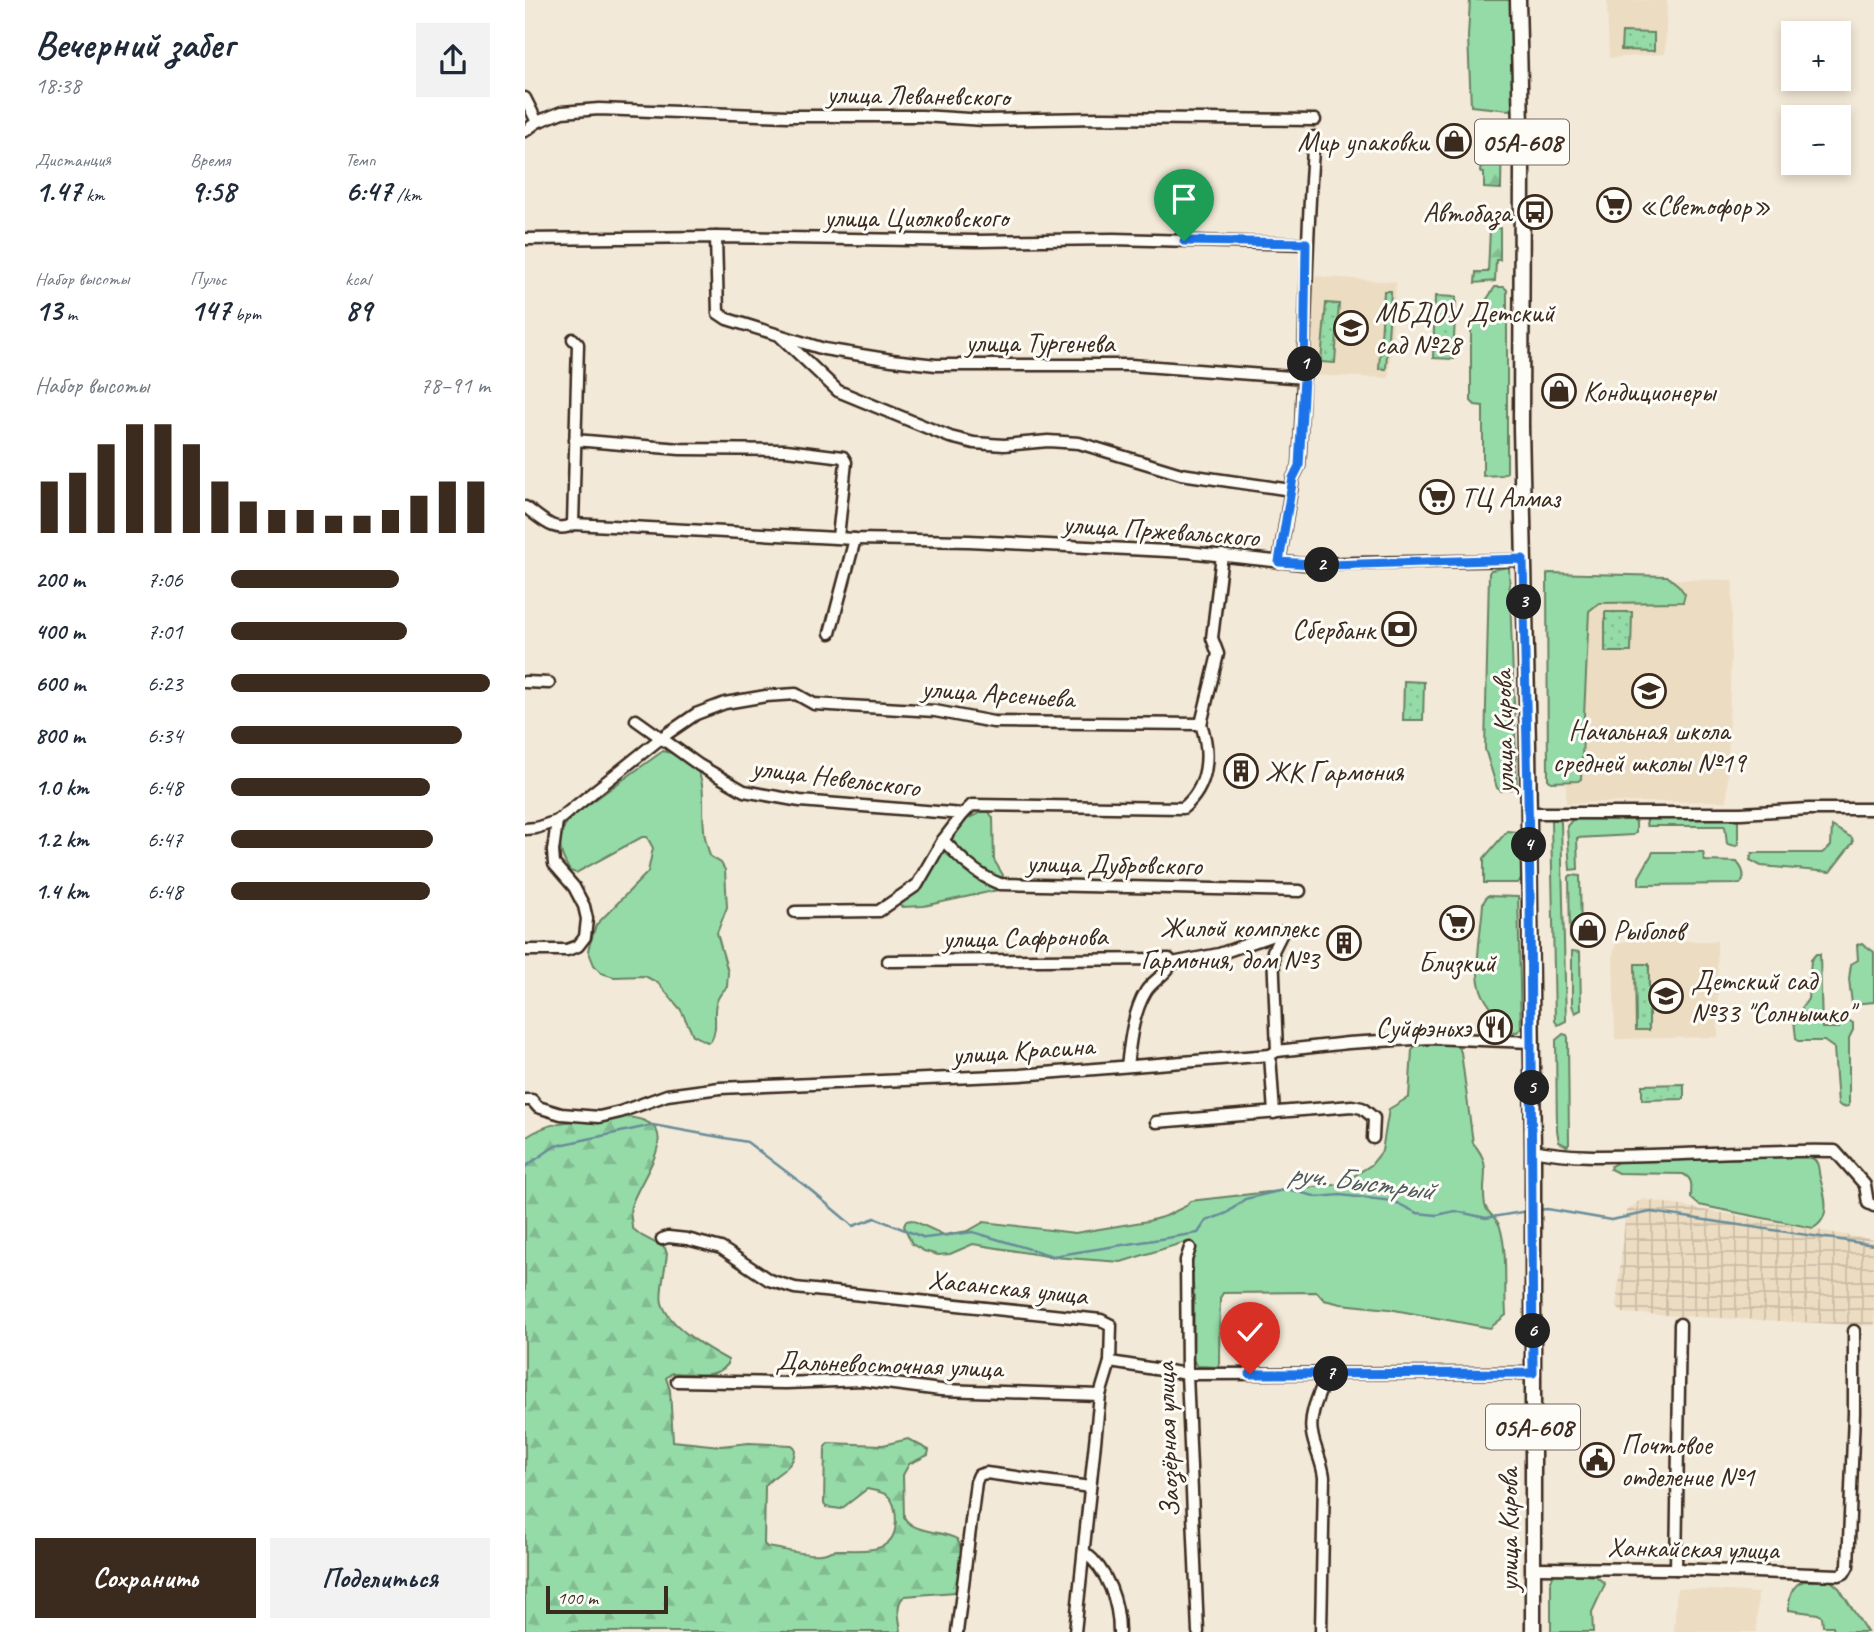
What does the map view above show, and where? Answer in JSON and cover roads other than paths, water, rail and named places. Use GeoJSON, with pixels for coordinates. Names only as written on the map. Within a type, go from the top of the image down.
{"type":"FeatureCollection","features":[{"type":"Feature","properties":{"kind":"main road","name":"улица Кирова"},"geometry":{"type":"LineString","coordinates":[[1518,0],[1522,146],[1523,559],[1533,1150],[1533,1632]]}},
{"type":"Feature","properties":{"kind":"street"},"geometry":{"type":"LineString","coordinates":[[525,98],[537,122]]}},
{"type":"Feature","properties":{"kind":"street","name":"улица Леваневского"},"geometry":{"type":"LineString","coordinates":[[525,131],[537,122],[562,112],[599,109],[788,116],[922,116],[984,120],[1315,120]]}},
{"type":"Feature","properties":{"kind":"street"},"geometry":{"type":"LineString","coordinates":[[1279,562],[1291,490],[1299,466],[1304,378],[1306,243],[1314,137]]}},
{"type":"Feature","properties":{"kind":"street","name":"улица Тургенева"},"geometry":{"type":"LineString","coordinates":[[716,237],[718,313],[727,319],[848,354],[936,365],[1131,365],[1304,378]]}},
{"type":"Feature","properties":{"kind":"street","name":"улица Циолковского"},"geometry":{"type":"LineString","coordinates":[[525,239],[1113,239],[1306,243]]}},
{"type":"Feature","properties":{"kind":"street"},"geometry":{"type":"LineString","coordinates":[[778,334],[838,391],[950,437],[974,443],[1004,445],[1048,441],[1079,443],[1181,474],[1291,490]]}},
{"type":"Feature","properties":{"kind":"street"},"geometry":{"type":"LineString","coordinates":[[573,339],[579,344],[573,524]]}},
{"type":"Feature","properties":{"kind":"street"},"geometry":{"type":"LineString","coordinates":[[575,440],[680,449],[786,450],[843,457],[846,462],[838,537]]}},
{"type":"Feature","properties":{"kind":"street","name":"улица Пржевальского"},"geometry":{"type":"LineString","coordinates":[[525,507],[555,528],[561,529],[573,524],[855,540],[969,541],[1222,555],[1328,565],[1523,559]]}},
{"type":"Feature","properties":{"kind":"street"},"geometry":{"type":"LineString","coordinates":[[830,633],[855,540]]}},
{"type":"Feature","properties":{"kind":"street"},"geometry":{"type":"LineString","coordinates":[[1201,724],[1218,654],[1212,638],[1222,555]]}},
{"type":"Feature","properties":{"kind":"street"},"geometry":{"type":"LineString","coordinates":[[525,682],[549,683]]}},
{"type":"Feature","properties":{"kind":"street","name":"улица Арсеньева"},"geometry":{"type":"LineString","coordinates":[[661,738],[696,714],[725,703],[796,694],[814,704],[935,711],[993,722],[1201,724]]}},
{"type":"Feature","properties":{"kind":"street"},"geometry":{"type":"LineString","coordinates":[[525,829],[557,821],[661,738],[636,720]]}},
{"type":"Feature","properties":{"kind":"street","name":"улица Невельского"},"geometry":{"type":"LineString","coordinates":[[661,738],[707,770],[744,791],[800,801],[963,814],[972,805],[1183,808],[1191,800],[1207,766],[1207,747],[1201,724]]}},
{"type":"Feature","properties":{"kind":"street"},"geometry":{"type":"LineString","coordinates":[[1529,813],[1741,813],[1874,809]]}},
{"type":"Feature","properties":{"kind":"street"},"geometry":{"type":"LineString","coordinates":[[795,912],[879,911],[917,885],[943,840],[963,814]]}},
{"type":"Feature","properties":{"kind":"street"},"geometry":{"type":"LineString","coordinates":[[525,950],[567,950],[578,946],[585,937],[587,919],[584,906],[574,887],[554,864],[557,821]]}},
{"type":"Feature","properties":{"kind":"street","name":"улица Дубровского"},"geometry":{"type":"LineString","coordinates":[[943,840],[963,861],[985,878],[1000,884],[1300,891]]}},
{"type":"Feature","properties":{"kind":"street","name":"улица Сафронова"},"geometry":{"type":"LineString","coordinates":[[888,961],[1170,959],[1172,962],[1219,954],[1282,932],[1273,951],[1273,1053]]}},
{"type":"Feature","properties":{"kind":"street"},"geometry":{"type":"LineString","coordinates":[[1126,1066],[1143,998],[1148,988],[1165,974],[1172,962]]}},
{"type":"Feature","properties":{"kind":"street","name":"улица Красина"},"geometry":{"type":"LineString","coordinates":[[525,1100],[532,1100],[538,1107],[561,1114],[599,1116],[620,1112],[667,1095],[720,1088],[1007,1075],[1273,1053],[1348,1043],[1430,1038],[1531,1042]]}},
{"type":"Feature","properties":{"kind":"street"},"geometry":{"type":"LineString","coordinates":[[1273,1053],[1274,1113]]}},
{"type":"Feature","properties":{"kind":"street"},"geometry":{"type":"LineString","coordinates":[[1156,1122],[1362,1108],[1374,1118],[1373,1139]]}},
{"type":"Feature","properties":{"kind":"street"},"geometry":{"type":"LineString","coordinates":[[1533,1150],[1594,1156],[1755,1150],[1835,1151],[1864,1185],[1868,1203],[1874,1206]]}},
{"type":"Feature","properties":{"kind":"street","name":"Хасанская улица"},"geometry":{"type":"LineString","coordinates":[[662,1239],[687,1239],[721,1248],[769,1280],[795,1288],[1107,1321],[1112,1328],[1110,1362]]}},
{"type":"Feature","properties":{"kind":"street","name":"Заозёрная улица"},"geometry":{"type":"LineString","coordinates":[[1190,1248],[1186,1260],[1187,1374],[1198,1632]]}},
{"type":"Feature","properties":{"kind":"street"},"geometry":{"type":"LineString","coordinates":[[1676,1569],[1681,1324]]}},
{"type":"Feature","properties":{"kind":"street","name":"Ханкайская улица"},"geometry":{"type":"LineString","coordinates":[[1533,1568],[1844,1573],[1849,1566],[1854,1331]]}},
{"type":"Feature","properties":{"kind":"street"},"geometry":{"type":"LineString","coordinates":[[1075,1632],[1100,1395],[1110,1362],[1187,1374],[1533,1373]]}},
{"type":"Feature","properties":{"kind":"street"},"geometry":{"type":"LineString","coordinates":[[1321,1632],[1324,1477],[1311,1425],[1327,1374]]}},
{"type":"Feature","properties":{"kind":"street","name":"Дальневосточная улица"},"geometry":{"type":"LineString","coordinates":[[677,1381],[786,1383],[862,1380],[941,1390],[1100,1395]]}},
{"type":"Feature","properties":{"kind":"street"},"geometry":{"type":"LineString","coordinates":[[957,1632],[979,1475],[986,1472],[1090,1487]]}},
{"type":"Feature","properties":{"kind":"street"},"geometry":{"type":"LineString","coordinates":[[1084,1552],[1102,1570],[1117,1606],[1119,1632]]}},
{"type":"Feature","properties":{"kind":"waterway","name":"руч. Быстрый"},"geometry":{"type":"LineString","coordinates":[[525,1167],[555,1146],[653,1125],[747,1142],[853,1226],[875,1218],[925,1238],[973,1232],[1053,1256],[1198,1233],[1206,1221],[1227,1213],[1245,1199],[1287,1189],[1318,1197],[1340,1195],[1393,1201],[1417,1213],[1437,1215],[1455,1211],[1486,1218],[1528,1211]]}},
{"type":"Feature","properties":{"kind":"waterway","name":"руч. Быстрый"},"geometry":{"type":"LineString","coordinates":[[1538,1210],[1547,1209],[1611,1220],[1651,1212],[1874,1245]]}},
{"type":"Feature","properties":{"kind":"place","name":"Мир упаковки"},"geometry":{"type":"Point","coordinates":[1454,141]}},
{"type":"Feature","properties":{"kind":"place","name":"«Светофор»"},"geometry":{"type":"Point","coordinates":[1614,205]}},
{"type":"Feature","properties":{"kind":"place","name":"Автобаза"},"geometry":{"type":"Point","coordinates":[1535,212]}},
{"type":"Feature","properties":{"kind":"place","name":"МБДОУ Детский сад №28"},"geometry":{"type":"Point","coordinates":[1351,328]}},
{"type":"Feature","properties":{"kind":"place","name":"Кондиционеры"},"geometry":{"type":"Point","coordinates":[1559,391]}},
{"type":"Feature","properties":{"kind":"place","name":"ТЦ Алмаз"},"geometry":{"type":"Point","coordinates":[1437,497]}},
{"type":"Feature","properties":{"kind":"place","name":"Сбербанк"},"geometry":{"type":"Point","coordinates":[1399,629]}},
{"type":"Feature","properties":{"kind":"place","name":"Начальная школа средней школы №19"},"geometry":{"type":"Point","coordinates":[1649,691]}},
{"type":"Feature","properties":{"kind":"place","name":"ЖК Гармония"},"geometry":{"type":"Point","coordinates":[1241,771]}},
{"type":"Feature","properties":{"kind":"place","name":"Близкий"},"geometry":{"type":"Point","coordinates":[1457,923]}},
{"type":"Feature","properties":{"kind":"place","name":"Рыболов"},"geometry":{"type":"Point","coordinates":[1588,930]}},
{"type":"Feature","properties":{"kind":"place","name":"Жилой комплекс Гармония, дом №3"},"geometry":{"type":"Point","coordinates":[1344,943]}},
{"type":"Feature","properties":{"kind":"place","name":"Детский сад №33 \"Солнышко\""},"geometry":{"type":"Point","coordinates":[1666,996]}},
{"type":"Feature","properties":{"kind":"place","name":"Суйфэньхэ"},"geometry":{"type":"Point","coordinates":[1495,1027]}},
{"type":"Feature","properties":{"kind":"place","name":"Почтовое отделение №1"},"geometry":{"type":"Point","coordinates":[1597,1460]}}]}
